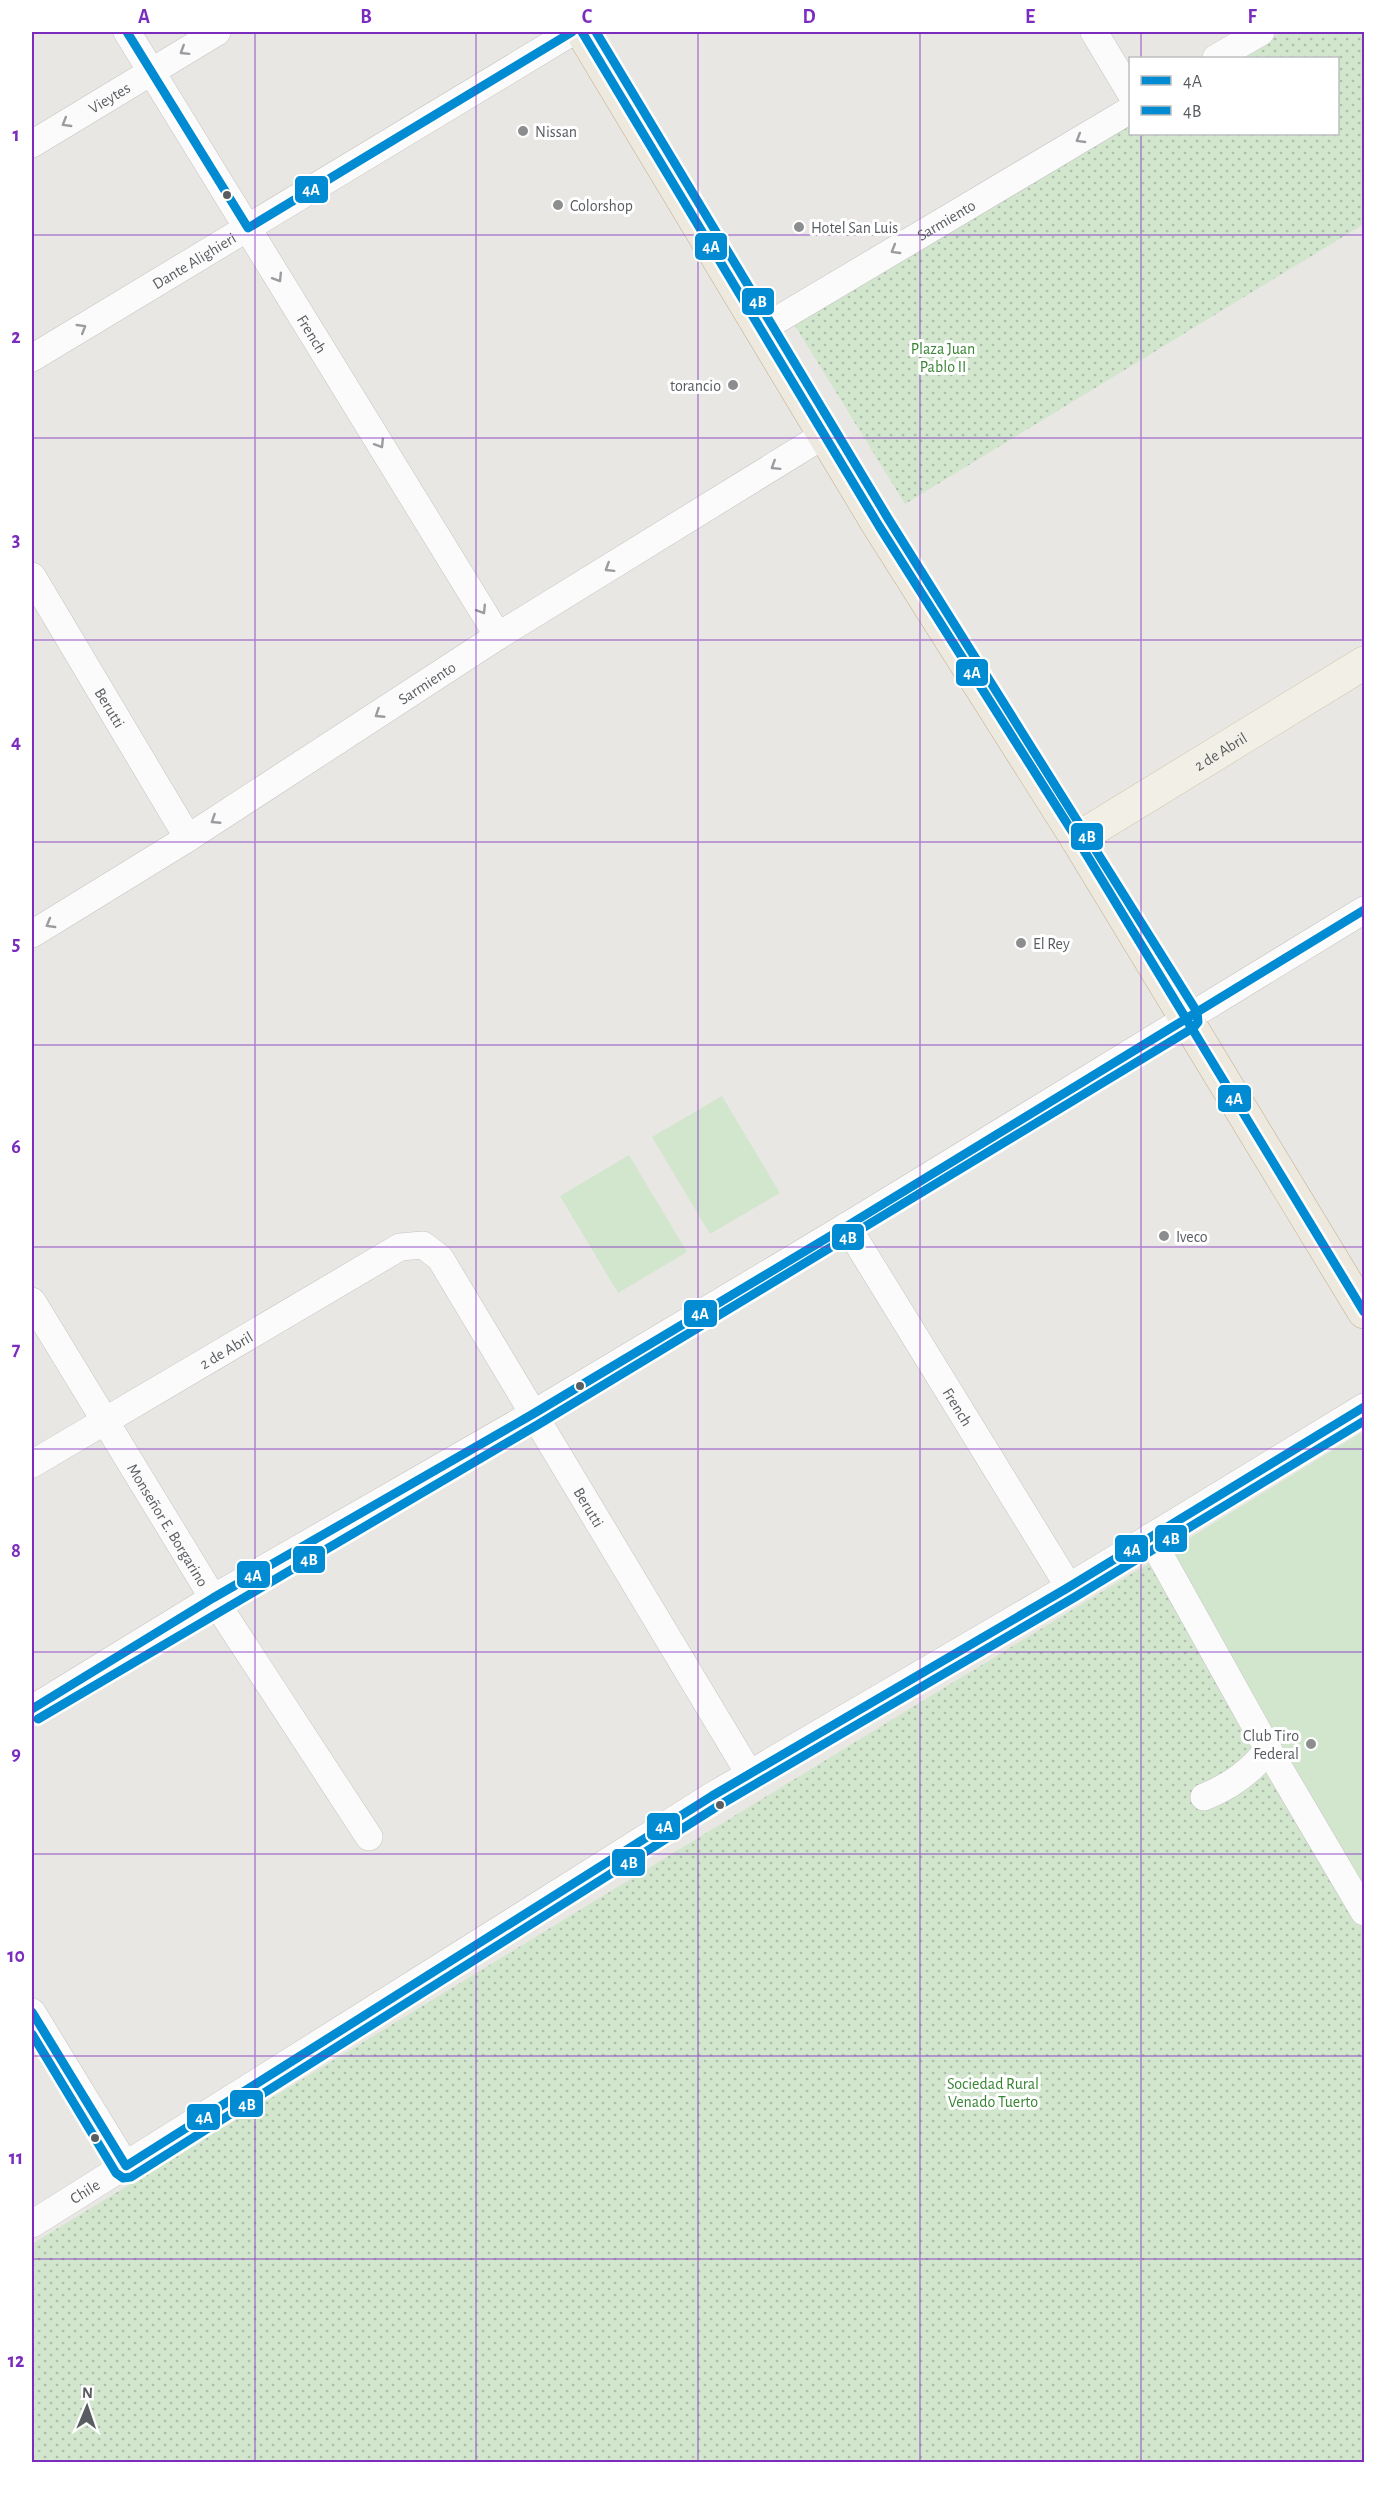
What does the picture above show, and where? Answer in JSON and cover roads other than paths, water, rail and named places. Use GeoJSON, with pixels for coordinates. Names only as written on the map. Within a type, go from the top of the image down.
{"type":"FeatureCollection","features":[{"type":"Feature","properties":{"kind":"highway"},"geometry":{"type":"LineString","coordinates":[[582,32],[824,435],[1077,839],[1365,1312]]}},
{"type":"Feature","properties":{"kind":"main road","name":"2 de Abril"},"geometry":{"type":"LineString","coordinates":[[1077,839],[1365,663]]}},
{"type":"Feature","properties":{"kind":"street","name":"French"},"geometry":{"type":"LineString","coordinates":[[127,32],[498,636]]}},
{"type":"Feature","properties":{"kind":"street","name":"Vieytes"},"geometry":{"type":"LineString","coordinates":[[32,144],[217,32]]}},
{"type":"Feature","properties":{"kind":"street","name":"Dante Alighieri"},"geometry":{"type":"LineString","coordinates":[[32,358],[572,32]]}},
{"type":"Feature","properties":{"kind":"street"},"geometry":{"type":"LineString","coordinates":[[1094,32],[1129,89]]}},
{"type":"Feature","properties":{"kind":"street"},"geometry":{"type":"LineString","coordinates":[[1218,57],[1261,32]]}},
{"type":"Feature","properties":{"kind":"street","name":"Sarmiento"},"geometry":{"type":"LineString","coordinates":[[762,329],[1129,111]]}},
{"type":"Feature","properties":{"kind":"street","name":"Sarmiento"},"geometry":{"type":"LineString","coordinates":[[32,934],[188,838],[498,636],[824,435]]}},
{"type":"Feature","properties":{"kind":"street","name":"Berutti"},"geometry":{"type":"LineString","coordinates":[[32,576],[188,838]]}},
{"type":"Feature","properties":{"kind":"street"},"geometry":{"type":"LineString","coordinates":[[32,1709],[213,1599],[533,1414],[847,1227],[1365,910]]}},
{"type":"Feature","properties":{"kind":"street","name":"French"},"geometry":{"type":"LineString","coordinates":[[847,1227],[1069,1587]]}},
{"type":"Feature","properties":{"kind":"street","name":"Berutti"},"geometry":{"type":"LineString","coordinates":[[423,1245],[440,1258],[750,1775]]}},
{"type":"Feature","properties":{"kind":"street","name":"2 de Abril"},"geometry":{"type":"LineString","coordinates":[[32,1464],[104,1419],[400,1247],[423,1245]]}},
{"type":"Feature","properties":{"kind":"street","name":"Monseñor E. Borgarino"},"geometry":{"type":"LineString","coordinates":[[32,1301],[213,1599],[369,1837]]}},
{"type":"Feature","properties":{"kind":"street","name":"Chile"},"geometry":{"type":"LineString","coordinates":[[32,2224],[712,1796],[1069,1587],[1365,1407]]}},
{"type":"Feature","properties":{"kind":"street"},"geometry":{"type":"LineString","coordinates":[[1150,1537],[1268,1749],[1365,1912]]}},
{"type":"Feature","properties":{"kind":"street"},"geometry":{"type":"LineString","coordinates":[[1204,1797],[1218,1791],[1256,1765],[1268,1749]]}},
{"type":"Feature","properties":{"kind":"street"},"geometry":{"type":"LineString","coordinates":[[32,2012],[126,2166]]}},
{"type":"Feature","properties":{"kind":"place","name":"Nissan"},"geometry":{"type":"Point","coordinates":[523,131]}},
{"type":"Feature","properties":{"kind":"place","name":"Colorshop"},"geometry":{"type":"Point","coordinates":[558,205]}},
{"type":"Feature","properties":{"kind":"place","name":"Hotel San Luis"},"geometry":{"type":"Point","coordinates":[799,227]}},
{"type":"Feature","properties":{"kind":"place","name":"torancio"},"geometry":{"type":"Point","coordinates":[733,385]}},
{"type":"Feature","properties":{"kind":"place","name":"El Rey"},"geometry":{"type":"Point","coordinates":[1021,943]}},
{"type":"Feature","properties":{"kind":"place","name":"Iveco"},"geometry":{"type":"Point","coordinates":[1164,1236]}},
{"type":"Feature","properties":{"kind":"place","name":"Club Tiro Federal"},"geometry":{"type":"Point","coordinates":[1311,1744]}},
{"type":"Feature","properties":{"kind":"park label","name":"Plaza Juan Pablo II"},"geometry":{"type":"Point","coordinates":[943,357]}},
{"type":"Feature","properties":{"kind":"park label","name":"Sociedad Rural Venado Tuerto"},"geometry":{"type":"Point","coordinates":[993,2092]}}]}
